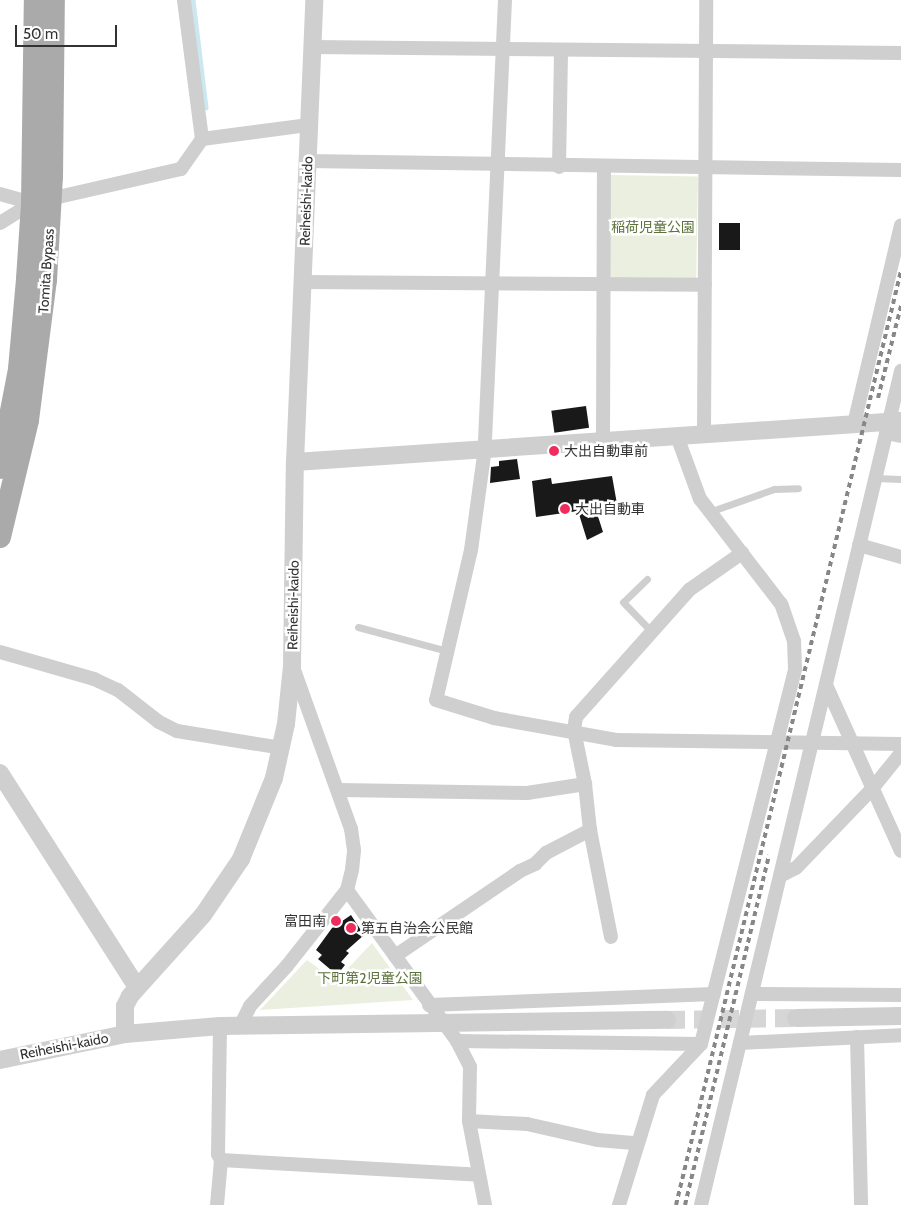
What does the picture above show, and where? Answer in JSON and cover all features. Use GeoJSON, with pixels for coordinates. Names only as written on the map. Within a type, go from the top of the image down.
{"type":"FeatureCollection","features":[{"type":"Feature","properties":{"kind":"main road","name":"Tomita Bypass"},"geometry":{"type":"LineString","coordinates":[[0,468],[19,369],[41,201],[35,0]]}},
{"type":"Feature","properties":{"kind":"main road","name":"Tomita Bypass"},"geometry":{"type":"LineString","coordinates":[[0,538],[16,480],[36,369],[41,201],[54,0]]}},
{"type":"Feature","properties":{"kind":"street"},"geometry":{"type":"LineString","coordinates":[[0,223],[41,201],[181,169],[202,139],[184,0]]}},
{"type":"Feature","properties":{"kind":"street","name":"Reiheishi-kaido"},"geometry":{"type":"LineString","coordinates":[[0,1060],[125,1034],[126,1006],[136,986],[187,934],[230,879],[259,818],[282,748],[292,666],[296,462],[314,0]]}},
{"type":"Feature","properties":{"kind":"street"},"geometry":{"type":"LineString","coordinates":[[505,0],[485,448],[471,550],[436,700],[494,718],[574,730],[616,740],[901,744]]}},
{"type":"Feature","properties":{"kind":"street"},"geometry":{"type":"LineString","coordinates":[[704,434],[706,0]]}},
{"type":"Feature","properties":{"kind":"street"},"geometry":{"type":"LineString","coordinates":[[311,47],[901,52]]}},
{"type":"Feature","properties":{"kind":"street"},"geometry":{"type":"LineString","coordinates":[[559,167],[561,50]]}},
{"type":"Feature","properties":{"kind":"street"},"geometry":{"type":"LineString","coordinates":[[202,139],[309,125]]}},
{"type":"Feature","properties":{"kind":"street"},"geometry":{"type":"LineString","coordinates":[[307,161],[604,168],[901,170]]}},
{"type":"Feature","properties":{"kind":"street"},"geometry":{"type":"LineString","coordinates":[[602,440],[604,168]]}},
{"type":"Feature","properties":{"kind":"street"},"geometry":{"type":"LineString","coordinates":[[0,194],[41,201]]}},
{"type":"Feature","properties":{"kind":"street"},"geometry":{"type":"LineString","coordinates":[[854,424],[901,225]]}},
{"type":"Feature","properties":{"kind":"street"},"geometry":{"type":"LineString","coordinates":[[303,282],[705,285]]}},
{"type":"Feature","properties":{"kind":"street"},"geometry":{"type":"LineString","coordinates":[[701,1205],[875,478],[892,425],[901,373]]}},
{"type":"Feature","properties":{"kind":"street"},"geometry":{"type":"LineString","coordinates":[[296,462],[854,424],[892,425],[901,436]]}},
{"type":"Feature","properties":{"kind":"street"},"geometry":{"type":"LineString","coordinates":[[619,1205],[636,1143],[653,1095],[701,1044],[795,669],[794,641],[781,604],[709,512],[690,478],[677,436]]}},
{"type":"Feature","properties":{"kind":"street"},"geometry":{"type":"LineString","coordinates":[[859,545],[901,557]]}},
{"type":"Feature","properties":{"kind":"street"},"geometry":{"type":"LineString","coordinates":[[611,937],[590,830],[585,784],[574,730],[576,717],[689,590],[742,553]]}},
{"type":"Feature","properties":{"kind":"street"},"geometry":{"type":"LineString","coordinates":[[0,652],[94,679],[118,690],[159,722],[177,731],[282,748]]}},
{"type":"Feature","properties":{"kind":"street"},"geometry":{"type":"LineString","coordinates":[[240,1026],[250,1006],[286,967],[346,890],[354,850],[339,790],[292,666]]}},
{"type":"Feature","properties":{"kind":"street"},"geometry":{"type":"LineString","coordinates":[[826,685],[855,744],[871,790],[901,850]]}},
{"type":"Feature","properties":{"kind":"street"},"geometry":{"type":"LineString","coordinates":[[780,876],[796,868],[871,790],[901,753]]}},
{"type":"Feature","properties":{"kind":"street"},"geometry":{"type":"LineString","coordinates":[[0,773],[136,986]]}},
{"type":"Feature","properties":{"kind":"street"},"geometry":{"type":"LineString","coordinates":[[339,790],[527,794],[585,784]]}},
{"type":"Feature","properties":{"kind":"street"},"geometry":{"type":"LineString","coordinates":[[395,956],[520,870],[590,830]]}},
{"type":"Feature","properties":{"kind":"street"},"geometry":{"type":"LineString","coordinates":[[346,890],[457,1041],[470,1067],[470,1120],[485,1205]]}},
{"type":"Feature","properties":{"kind":"street"},"geometry":{"type":"LineString","coordinates":[[429,1005],[714,994]]}},
{"type":"Feature","properties":{"kind":"street"},"geometry":{"type":"LineString","coordinates":[[752,994],[901,996]]}},
{"type":"Feature","properties":{"kind":"street"},"geometry":{"type":"LineString","coordinates":[[796,1018],[901,1016]]}},
{"type":"Feature","properties":{"kind":"street"},"geometry":{"type":"LineString","coordinates":[[125,1034],[220,1026],[666,1020]]}},
{"type":"Feature","properties":{"kind":"street"},"geometry":{"type":"LineString","coordinates":[[218,1205],[222,1160],[218,1154],[220,1026]]}},
{"type":"Feature","properties":{"kind":"street"},"geometry":{"type":"LineString","coordinates":[[740,1043],[901,1036]]}},
{"type":"Feature","properties":{"kind":"street"},"geometry":{"type":"LineString","coordinates":[[858,1037],[860,1205]]}},
{"type":"Feature","properties":{"kind":"street"},"geometry":{"type":"LineString","coordinates":[[457,1041],[701,1044]]}},
{"type":"Feature","properties":{"kind":"street"},"geometry":{"type":"LineString","coordinates":[[470,1120],[527,1124],[598,1140],[636,1143]]}},
{"type":"Feature","properties":{"kind":"street"},"geometry":{"type":"LineString","coordinates":[[222,1160],[479,1175]]}},
{"type":"Feature","properties":{"kind":"lane"},"geometry":{"type":"LineString","coordinates":[[875,478],[901,479]]}},
{"type":"Feature","properties":{"kind":"lane"},"geometry":{"type":"LineString","coordinates":[[709,512],[774,489],[798,488]]}},
{"type":"Feature","properties":{"kind":"lane"},"geometry":{"type":"LineString","coordinates":[[647,580],[624,602],[652,633]]}},
{"type":"Feature","properties":{"kind":"lane"},"geometry":{"type":"LineString","coordinates":[[358,627],[447,651]]}},
{"type":"Feature","properties":{"kind":"green space","name":"稲荷児童公園"},"geometry":{"type":"Polygon","coordinates":[[[609,175],[698,177],[696,280],[607,278],[609,175]]]}},
{"type":"Feature","properties":{"kind":"green space","name":"下町第2児童公園"},"geometry":{"type":"Polygon","coordinates":[[[372,943],[413,1000],[260,1010],[307,960],[336,981],[372,943]]]}},
{"type":"Feature","properties":{"kind":"building"},"geometry":{"type":"Polygon","coordinates":[[[719,223],[740,223],[740,250],[719,250],[719,223]]]}},
{"type":"Feature","properties":{"kind":"building"},"geometry":{"type":"Polygon","coordinates":[[[586,406],[589,428],[554,433],[551,411],[586,406]]]}},
{"type":"Feature","properties":{"kind":"building"},"geometry":{"type":"Polygon","coordinates":[[[517,459],[520,479],[490,483],[491,467],[499,466],[499,461],[517,459]]]}},
{"type":"Feature","properties":{"kind":"building","name":"大出自動車"},"geometry":{"type":"Polygon","coordinates":[[[612,476],[617,504],[595,507],[603,532],[587,540],[578,511],[536,517],[532,481],[551,478],[552,484],[612,476]]]}},
{"type":"Feature","properties":{"kind":"building"},"geometry":{"type":"Polygon","coordinates":[[[351,915],[364,935],[346,951],[349,953],[341,962],[345,965],[337,975],[318,959],[322,955],[316,950],[332,928],[351,915]]]}},
{"type":"Feature","properties":{"kind":"waterway"},"geometry":{"type":"LineString","coordinates":[[193,0],[206,107]]}},
{"type":"Feature","properties":{"kind":"tunnel"},"geometry":{"type":"LineString","coordinates":[[667,1020],[796,1018]]}},
{"type":"Feature","properties":{"kind":"railway"},"geometry":{"type":"LineString","coordinates":[[676,1205],[901,271]]}},
{"type":"Feature","properties":{"kind":"railway"},"geometry":{"type":"LineString","coordinates":[[878,398],[901,306]]}},
{"type":"Feature","properties":{"kind":"railway"},"geometry":{"type":"LineString","coordinates":[[685,1205],[769,855]]}},
{"type":"Feature","properties":{"kind":"place","name":"大出自動車前"},"geometry":{"type":"Point","coordinates":[554,451]}},
{"type":"Feature","properties":{"kind":"place","name":"大出自動車"},"geometry":{"type":"Point","coordinates":[565,509]}},
{"type":"Feature","properties":{"kind":"place","name":"富田南"},"geometry":{"type":"Point","coordinates":[336,921]}},
{"type":"Feature","properties":{"kind":"place","name":"第五自治会公民館"},"geometry":{"type":"Point","coordinates":[351,928]}}]}
